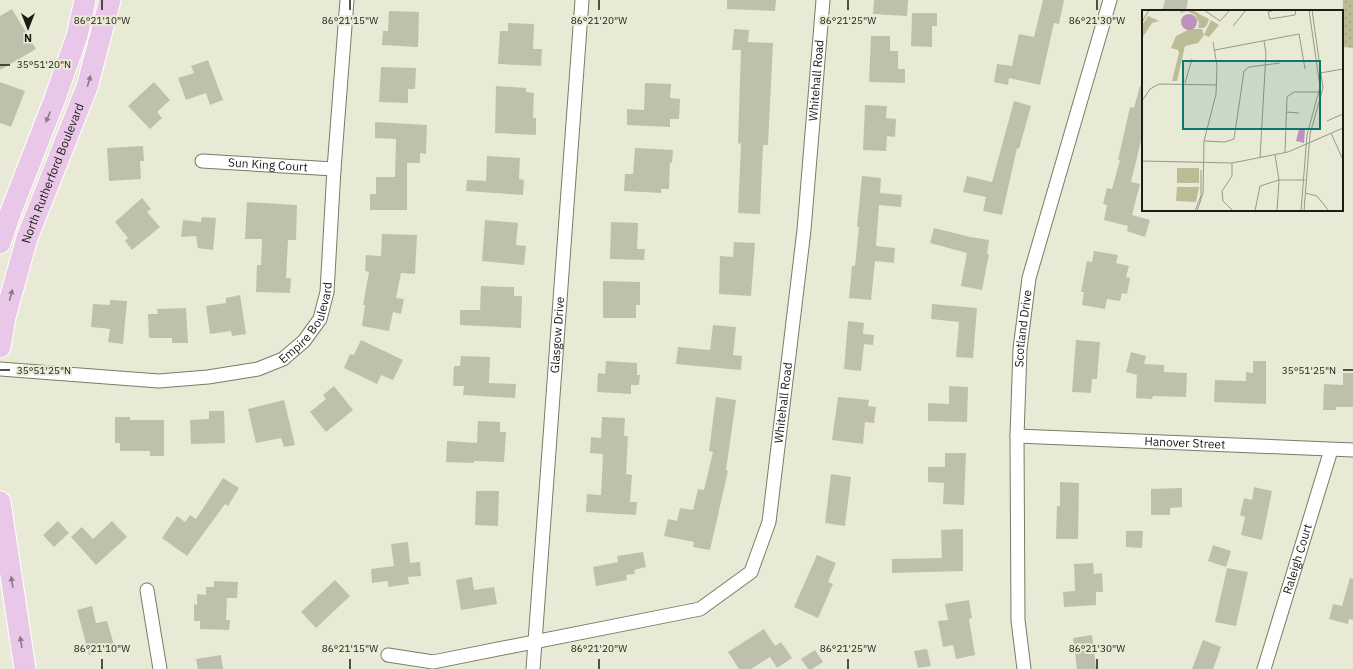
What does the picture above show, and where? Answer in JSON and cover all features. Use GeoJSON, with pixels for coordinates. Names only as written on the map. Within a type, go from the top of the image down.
{"type":"FeatureCollection","features":[{"type":"Feature","properties":{"kind":"main road","name":"North Rutherford Boulevard"},"geometry":{"type":"LineString","coordinates":[[0,243],[77,36],[85,0]]}},
{"type":"Feature","properties":{"kind":"main road","name":"North Rutherford Boulevard"},"geometry":{"type":"LineString","coordinates":[[0,347],[5,317],[27,238],[87,87],[110,0]]}},
{"type":"Feature","properties":{"kind":"main road"},"geometry":{"type":"LineString","coordinates":[[0,502],[3,551],[26,669]]}},
{"type":"Feature","properties":{"kind":"street","name":"Empire Boulevard"},"geometry":{"type":"LineString","coordinates":[[0,369],[159,381],[208,377],[255,370],[282,359],[304,341],[320,319],[327,292],[334,169],[348,0]]}},
{"type":"Feature","properties":{"kind":"street","name":"Glasgow Drive"},"geometry":{"type":"LineString","coordinates":[[533,669],[582,0]]}},
{"type":"Feature","properties":{"kind":"street","name":"Whitehall Road"},"geometry":{"type":"LineString","coordinates":[[388,655],[433,662],[700,609],[751,572],[769,522],[804,230],[824,0]]}},
{"type":"Feature","properties":{"kind":"street","name":"Scotland Drive"},"geometry":{"type":"LineString","coordinates":[[1024,669],[1018,620],[1017,436],[1020,349],[1029,278],[1110,0]]}},
{"type":"Feature","properties":{"kind":"street","name":"Sun King Court"},"geometry":{"type":"LineString","coordinates":[[202,161],[334,169]]}},
{"type":"Feature","properties":{"kind":"street","name":"Hanover Street"},"geometry":{"type":"LineString","coordinates":[[1017,436],[1353,450]]}},
{"type":"Feature","properties":{"kind":"street","name":"Raleigh Court"},"geometry":{"type":"LineString","coordinates":[[1264,669],[1331,450]]}},
{"type":"Feature","properties":{"kind":"street"},"geometry":{"type":"LineString","coordinates":[[147,590],[160,669]]}},
{"type":"Feature","properties":{"kind":"green space"},"geometry":{"type":"Polygon","coordinates":[[[1343,0],[1353,0],[1353,48],[1343,47],[1343,0]]]}},
{"type":"Feature","properties":{"kind":"building"},"geometry":{"type":"Polygon","coordinates":[[[727,0],[776,0],[775,11],[727,9],[727,0]]]}},
{"type":"Feature","properties":{"kind":"building"},"geometry":{"type":"Polygon","coordinates":[[[874,0],[908,0],[907,16],[873,14],[874,0]]]}},
{"type":"Feature","properties":{"kind":"building"},"geometry":{"type":"Polygon","coordinates":[[[1043,0],[1064,0],[1059,24],[1054,23],[1040,85],[1009,78],[1008,85],[994,82],[997,64],[1012,66],[1019,34],[1034,37],[1043,0]]]}},
{"type":"Feature","properties":{"kind":"building"},"geometry":{"type":"Polygon","coordinates":[[[1165,0],[1188,0],[1186,10],[1162,10],[1165,0]]]}},
{"type":"Feature","properties":{"kind":"building"},"geometry":{"type":"Polygon","coordinates":[[[12,9],[36,49],[0,70],[0,16],[12,9]]]}},
{"type":"Feature","properties":{"kind":"building"},"geometry":{"type":"Polygon","coordinates":[[[389,11],[419,12],[418,47],[382,45],[383,31],[388,31],[389,11]]]}},
{"type":"Feature","properties":{"kind":"building"},"geometry":{"type":"Polygon","coordinates":[[[912,13],[937,13],[937,26],[932,26],[932,47],[911,46],[912,13]]]}},
{"type":"Feature","properties":{"kind":"building"},"geometry":{"type":"Polygon","coordinates":[[[508,23],[534,24],[533,49],[542,49],[541,66],[498,64],[500,31],[508,31],[508,23]]]}},
{"type":"Feature","properties":{"kind":"building"},"geometry":{"type":"Polygon","coordinates":[[[734,29],[749,30],[748,42],[773,43],[768,145],[763,145],[760,214],[738,213],[741,144],[738,143],[741,50],[732,50],[734,29]]]}},
{"type":"Feature","properties":{"kind":"building"},"geometry":{"type":"Polygon","coordinates":[[[871,36],[890,36],[890,51],[898,51],[898,69],[905,69],[905,83],[869,82],[871,36]]]}},
{"type":"Feature","properties":{"kind":"building"},"geometry":{"type":"Polygon","coordinates":[[[208,60],[223,100],[210,105],[206,93],[186,100],[178,78],[194,73],[191,66],[208,60]]]}},
{"type":"Feature","properties":{"kind":"building"},"geometry":{"type":"Polygon","coordinates":[[[381,67],[416,68],[415,89],[408,89],[408,103],[379,102],[381,67]]]}},
{"type":"Feature","properties":{"kind":"building"},"geometry":{"type":"Polygon","coordinates":[[[0,82],[25,91],[11,127],[0,123],[0,82]]]}},
{"type":"Feature","properties":{"kind":"building"},"geometry":{"type":"Polygon","coordinates":[[[154,82],[170,100],[157,112],[162,118],[150,129],[128,106],[154,82]]]}},
{"type":"Feature","properties":{"kind":"building"},"geometry":{"type":"Polygon","coordinates":[[[645,83],[671,84],[670,98],[680,99],[679,119],[670,119],[670,127],[627,125],[627,109],[644,110],[645,83]]]}},
{"type":"Feature","properties":{"kind":"building"},"geometry":{"type":"Polygon","coordinates":[[[496,86],[526,88],[526,92],[534,93],[533,118],[536,118],[536,135],[495,133],[496,86]]]}},
{"type":"Feature","properties":{"kind":"building"},"geometry":{"type":"Polygon","coordinates":[[[1140,86],[1142,87],[1142,141],[1131,182],[1140,184],[1132,215],[1150,220],[1145,237],[1127,231],[1128,226],[1104,220],[1107,205],[1103,204],[1107,188],[1112,189],[1120,160],[1118,160],[1130,107],[1134,108],[1140,86]]]}},
{"type":"Feature","properties":{"kind":"building"},"geometry":{"type":"Polygon","coordinates":[[[1014,101],[1031,106],[1019,149],[1017,148],[1002,215],[983,211],[986,197],[963,192],[967,176],[992,182],[1014,101]]]}},
{"type":"Feature","properties":{"kind":"building"},"geometry":{"type":"Polygon","coordinates":[[[865,105],[887,106],[886,118],[896,119],[895,137],[887,136],[886,151],[863,150],[865,105]]]}},
{"type":"Feature","properties":{"kind":"building"},"geometry":{"type":"Polygon","coordinates":[[[375,122],[427,125],[426,154],[420,153],[420,163],[407,163],[407,210],[370,210],[370,194],[376,194],[376,177],[395,177],[396,139],[375,138],[375,122]]]}},
{"type":"Feature","properties":{"kind":"building"},"geometry":{"type":"Polygon","coordinates":[[[143,146],[144,161],[140,161],[141,179],[109,181],[107,148],[143,146]]]}},
{"type":"Feature","properties":{"kind":"building"},"geometry":{"type":"Polygon","coordinates":[[[635,148],[673,150],[672,163],[670,162],[669,189],[661,189],[661,193],[624,191],[625,174],[633,174],[635,148]]]}},
{"type":"Feature","properties":{"kind":"building"},"geometry":{"type":"Polygon","coordinates":[[[487,156],[520,158],[519,179],[524,180],[523,195],[466,191],[467,180],[486,181],[487,156]]]}},
{"type":"Feature","properties":{"kind":"building"},"geometry":{"type":"Polygon","coordinates":[[[862,176],[881,178],[880,193],[902,195],[901,207],[879,205],[876,246],[895,248],[894,263],[875,261],[871,300],[849,298],[852,266],[855,266],[862,176]]]}},
{"type":"Feature","properties":{"kind":"building"},"geometry":{"type":"Polygon","coordinates":[[[142,198],[151,209],[147,212],[160,227],[132,250],[125,241],[128,238],[115,222],[142,198]]]}},
{"type":"Feature","properties":{"kind":"building"},"geometry":{"type":"Polygon","coordinates":[[[247,202],[297,205],[296,240],[288,240],[286,278],[291,278],[290,293],[256,292],[257,265],[261,265],[262,239],[245,239],[247,202]]]}},
{"type":"Feature","properties":{"kind":"building"},"geometry":{"type":"Polygon","coordinates":[[[202,217],[216,218],[213,250],[198,248],[196,236],[181,237],[183,220],[201,222],[202,217]]]}},
{"type":"Feature","properties":{"kind":"building"},"geometry":{"type":"Polygon","coordinates":[[[485,220],[518,223],[516,245],[526,246],[524,265],[482,261],[485,220]]]}},
{"type":"Feature","properties":{"kind":"building"},"geometry":{"type":"Polygon","coordinates":[[[611,222],[638,223],[637,249],[645,249],[644,260],[610,259],[611,222]]]}},
{"type":"Feature","properties":{"kind":"building"},"geometry":{"type":"Polygon","coordinates":[[[934,228],[989,240],[987,254],[989,254],[982,290],[961,286],[967,253],[930,243],[934,228]]]}},
{"type":"Feature","properties":{"kind":"building"},"geometry":{"type":"Polygon","coordinates":[[[382,234],[417,235],[415,274],[401,273],[396,298],[404,299],[401,314],[393,312],[389,331],[362,326],[365,305],[363,305],[369,272],[365,271],[366,255],[381,256],[382,234]]]}},
{"type":"Feature","properties":{"kind":"building"},"geometry":{"type":"Polygon","coordinates":[[[734,242],[755,243],[751,296],[719,294],[720,256],[733,257],[734,242]]]}},
{"type":"Feature","properties":{"kind":"building"},"geometry":{"type":"Polygon","coordinates":[[[1094,251],[1118,255],[1116,263],[1129,266],[1126,277],[1130,278],[1127,294],[1122,293],[1120,301],[1107,299],[1105,309],[1082,305],[1084,292],[1081,292],[1087,261],[1092,262],[1094,251]]]}},
{"type":"Feature","properties":{"kind":"building"},"geometry":{"type":"Polygon","coordinates":[[[603,281],[640,282],[640,305],[636,305],[636,318],[603,318],[603,281]]]}},
{"type":"Feature","properties":{"kind":"building"},"geometry":{"type":"Polygon","coordinates":[[[481,286],[514,287],[514,296],[522,296],[521,328],[460,325],[460,310],[480,310],[481,286]]]}},
{"type":"Feature","properties":{"kind":"building"},"geometry":{"type":"Polygon","coordinates":[[[240,295],[246,334],[232,336],[231,331],[210,334],[206,306],[226,303],[226,298],[240,295]]]}},
{"type":"Feature","properties":{"kind":"building"},"geometry":{"type":"Polygon","coordinates":[[[110,300],[127,301],[123,344],[108,342],[110,329],[91,327],[93,304],[110,305],[110,300]]]}},
{"type":"Feature","properties":{"kind":"building"},"geometry":{"type":"Polygon","coordinates":[[[932,304],[977,308],[973,358],[956,357],[959,322],[931,319],[932,304]]]}},
{"type":"Feature","properties":{"kind":"building"},"geometry":{"type":"Polygon","coordinates":[[[186,308],[188,343],[172,343],[172,338],[149,338],[148,314],[158,314],[157,309],[186,308]]]}},
{"type":"Feature","properties":{"kind":"building"},"geometry":{"type":"Polygon","coordinates":[[[848,321],[864,323],[863,334],[874,335],[873,345],[864,344],[861,371],[844,369],[848,321]]]}},
{"type":"Feature","properties":{"kind":"building"},"geometry":{"type":"Polygon","coordinates":[[[713,325],[736,327],[733,355],[742,356],[741,370],[676,364],[678,347],[710,350],[713,325]]]}},
{"type":"Feature","properties":{"kind":"building"},"geometry":{"type":"Polygon","coordinates":[[[361,340],[403,360],[393,380],[381,375],[377,384],[344,368],[350,354],[354,355],[361,340]]]}},
{"type":"Feature","properties":{"kind":"building"},"geometry":{"type":"Polygon","coordinates":[[[1076,340],[1100,342],[1097,379],[1092,379],[1091,393],[1072,392],[1076,340]]]}},
{"type":"Feature","properties":{"kind":"building"},"geometry":{"type":"Polygon","coordinates":[[[1131,352],[1146,356],[1144,364],[1164,365],[1164,372],[1187,373],[1186,397],[1153,396],[1152,399],[1136,398],[1137,375],[1126,372],[1131,352]]]}},
{"type":"Feature","properties":{"kind":"building"},"geometry":{"type":"Polygon","coordinates":[[[461,356],[490,357],[489,383],[516,384],[515,398],[463,395],[464,386],[453,386],[454,366],[460,366],[461,356]]]}},
{"type":"Feature","properties":{"kind":"building"},"geometry":{"type":"Polygon","coordinates":[[[606,361],[637,363],[637,375],[640,375],[639,385],[631,385],[631,394],[597,392],[598,373],[605,374],[606,361]]]}},
{"type":"Feature","properties":{"kind":"building"},"geometry":{"type":"Polygon","coordinates":[[[1253,361],[1266,361],[1266,404],[1214,402],[1215,380],[1246,381],[1246,372],[1253,373],[1253,361]]]}},
{"type":"Feature","properties":{"kind":"building"},"geometry":{"type":"Polygon","coordinates":[[[1343,373],[1353,373],[1353,407],[1336,407],[1336,410],[1323,410],[1324,384],[1343,385],[1343,373]]]}},
{"type":"Feature","properties":{"kind":"building"},"geometry":{"type":"Polygon","coordinates":[[[334,386],[353,410],[326,432],[310,412],[326,399],[323,395],[334,386]]]}},
{"type":"Feature","properties":{"kind":"building"},"geometry":{"type":"Polygon","coordinates":[[[949,386],[968,387],[967,422],[928,421],[928,403],[949,404],[949,386]]]}},
{"type":"Feature","properties":{"kind":"building"},"geometry":{"type":"Polygon","coordinates":[[[716,397],[736,400],[726,470],[728,471],[710,550],[693,547],[694,542],[664,536],[668,519],[677,521],[680,508],[693,510],[698,489],[704,490],[713,452],[709,451],[716,397]]]}},
{"type":"Feature","properties":{"kind":"building"},"geometry":{"type":"Polygon","coordinates":[[[838,397],[869,400],[868,406],[876,407],[874,423],[865,422],[863,444],[832,440],[838,397]]]}},
{"type":"Feature","properties":{"kind":"building"},"geometry":{"type":"Polygon","coordinates":[[[284,400],[295,445],[284,447],[281,438],[256,443],[248,409],[284,400]]]}},
{"type":"Feature","properties":{"kind":"building"},"geometry":{"type":"Polygon","coordinates":[[[209,411],[224,411],[225,443],[191,444],[190,420],[209,419],[209,411]]]}},
{"type":"Feature","properties":{"kind":"building"},"geometry":{"type":"Polygon","coordinates":[[[115,417],[130,417],[130,420],[164,420],[164,456],[150,456],[150,451],[120,451],[120,443],[115,443],[115,417]]]}},
{"type":"Feature","properties":{"kind":"building"},"geometry":{"type":"Polygon","coordinates":[[[602,417],[625,418],[624,436],[628,436],[626,474],[632,475],[630,502],[637,502],[636,515],[586,512],[587,494],[601,495],[603,454],[590,453],[591,437],[601,438],[602,417]]]}},
{"type":"Feature","properties":{"kind":"building"},"geometry":{"type":"Polygon","coordinates":[[[478,421],[500,422],[500,432],[506,432],[504,462],[446,462],[447,441],[477,443],[478,421]]]}},
{"type":"Feature","properties":{"kind":"building"},"geometry":{"type":"Polygon","coordinates":[[[945,453],[966,453],[964,505],[943,504],[944,483],[928,482],[928,467],[945,467],[945,453]]]}},
{"type":"Feature","properties":{"kind":"building"},"geometry":{"type":"Polygon","coordinates":[[[831,474],[851,477],[845,526],[825,523],[831,474]]]}},
{"type":"Feature","properties":{"kind":"building"},"geometry":{"type":"Polygon","coordinates":[[[223,478],[239,488],[228,506],[225,504],[187,556],[162,538],[177,516],[185,522],[190,515],[196,519],[223,478]]]}},
{"type":"Feature","properties":{"kind":"building"},"geometry":{"type":"Polygon","coordinates":[[[1060,482],[1079,483],[1078,539],[1056,539],[1057,506],[1060,506],[1060,482]]]}},
{"type":"Feature","properties":{"kind":"building"},"geometry":{"type":"Polygon","coordinates":[[[1254,487],[1272,491],[1262,540],[1241,535],[1245,517],[1240,515],[1244,498],[1252,500],[1254,487]]]}},
{"type":"Feature","properties":{"kind":"building"},"geometry":{"type":"Polygon","coordinates":[[[1182,488],[1182,507],[1170,508],[1170,515],[1151,515],[1151,489],[1182,488]]]}},
{"type":"Feature","properties":{"kind":"building"},"geometry":{"type":"Polygon","coordinates":[[[476,491],[499,491],[498,526],[475,525],[476,491]]]}},
{"type":"Feature","properties":{"kind":"building"},"geometry":{"type":"Polygon","coordinates":[[[58,521],[69,533],[54,547],[43,535],[58,521]]]}},
{"type":"Feature","properties":{"kind":"building"},"geometry":{"type":"Polygon","coordinates":[[[112,521],[127,537],[96,565],[71,537],[82,527],[93,539],[112,521]]]}},
{"type":"Feature","properties":{"kind":"building"},"geometry":{"type":"Polygon","coordinates":[[[963,529],[963,571],[892,573],[892,559],[942,558],[941,530],[963,529]]]}},
{"type":"Feature","properties":{"kind":"building"},"geometry":{"type":"Polygon","coordinates":[[[1126,531],[1143,531],[1142,548],[1126,547],[1126,531]]]}},
{"type":"Feature","properties":{"kind":"building"},"geometry":{"type":"Polygon","coordinates":[[[408,542],[410,563],[420,562],[421,576],[408,577],[409,584],[388,587],[388,581],[372,583],[371,569],[394,566],[391,544],[408,542]]]}},
{"type":"Feature","properties":{"kind":"building"},"geometry":{"type":"Polygon","coordinates":[[[1213,545],[1231,551],[1226,567],[1208,561],[1213,545]]]}},
{"type":"Feature","properties":{"kind":"building"},"geometry":{"type":"Polygon","coordinates":[[[643,552],[646,567],[634,570],[635,574],[626,575],[627,580],[596,586],[593,567],[618,562],[617,556],[643,552]]]}},
{"type":"Feature","properties":{"kind":"building"},"geometry":{"type":"Polygon","coordinates":[[[817,555],[836,563],[828,582],[833,584],[818,618],[794,607],[817,555]]]}},
{"type":"Feature","properties":{"kind":"building"},"geometry":{"type":"Polygon","coordinates":[[[1093,563],[1094,574],[1102,573],[1103,592],[1096,592],[1096,605],[1064,607],[1063,592],[1075,591],[1074,564],[1093,563]]]}},
{"type":"Feature","properties":{"kind":"building"},"geometry":{"type":"Polygon","coordinates":[[[1227,568],[1248,572],[1236,626],[1215,622],[1227,568]]]}},
{"type":"Feature","properties":{"kind":"building"},"geometry":{"type":"Polygon","coordinates":[[[472,577],[474,590],[494,587],[497,604],[461,610],[456,580],[472,577]]]}},
{"type":"Feature","properties":{"kind":"building"},"geometry":{"type":"Polygon","coordinates":[[[1350,578],[1353,579],[1353,620],[1349,619],[1348,624],[1329,619],[1333,604],[1342,606],[1350,578]]]}},
{"type":"Feature","properties":{"kind":"building"},"geometry":{"type":"Polygon","coordinates":[[[335,580],[350,596],[316,628],[301,612],[335,580]]]}},
{"type":"Feature","properties":{"kind":"building"},"geometry":{"type":"Polygon","coordinates":[[[214,581],[238,582],[237,598],[227,598],[226,620],[230,620],[229,630],[200,629],[200,621],[194,621],[194,604],[197,605],[197,594],[206,595],[206,587],[214,587],[214,581]]]}},
{"type":"Feature","properties":{"kind":"building"},"geometry":{"type":"Polygon","coordinates":[[[969,600],[972,618],[969,619],[975,655],[956,659],[953,645],[943,647],[938,621],[948,620],[945,604],[969,600]]]}},
{"type":"Feature","properties":{"kind":"building"},"geometry":{"type":"Polygon","coordinates":[[[92,606],[96,623],[107,621],[115,648],[89,655],[77,610],[92,606]]]}},
{"type":"Feature","properties":{"kind":"building"},"geometry":{"type":"Polygon","coordinates":[[[764,629],[775,646],[781,642],[792,658],[777,668],[770,657],[751,669],[739,669],[728,652],[764,629]]]}},
{"type":"Feature","properties":{"kind":"building"},"geometry":{"type":"Polygon","coordinates":[[[1092,635],[1096,669],[1077,669],[1073,638],[1092,635]]]}},
{"type":"Feature","properties":{"kind":"building"},"geometry":{"type":"Polygon","coordinates":[[[1203,640],[1221,647],[1213,669],[1192,669],[1203,640]]]}},
{"type":"Feature","properties":{"kind":"building"},"geometry":{"type":"Polygon","coordinates":[[[927,649],[931,666],[918,668],[914,651],[927,649]]]}},
{"type":"Feature","properties":{"kind":"building"},"geometry":{"type":"Polygon","coordinates":[[[815,650],[823,662],[812,669],[808,669],[801,659],[815,650]]]}},
{"type":"Feature","properties":{"kind":"building"},"geometry":{"type":"Polygon","coordinates":[[[221,655],[223,669],[198,669],[196,659],[221,655]]]}}]}
